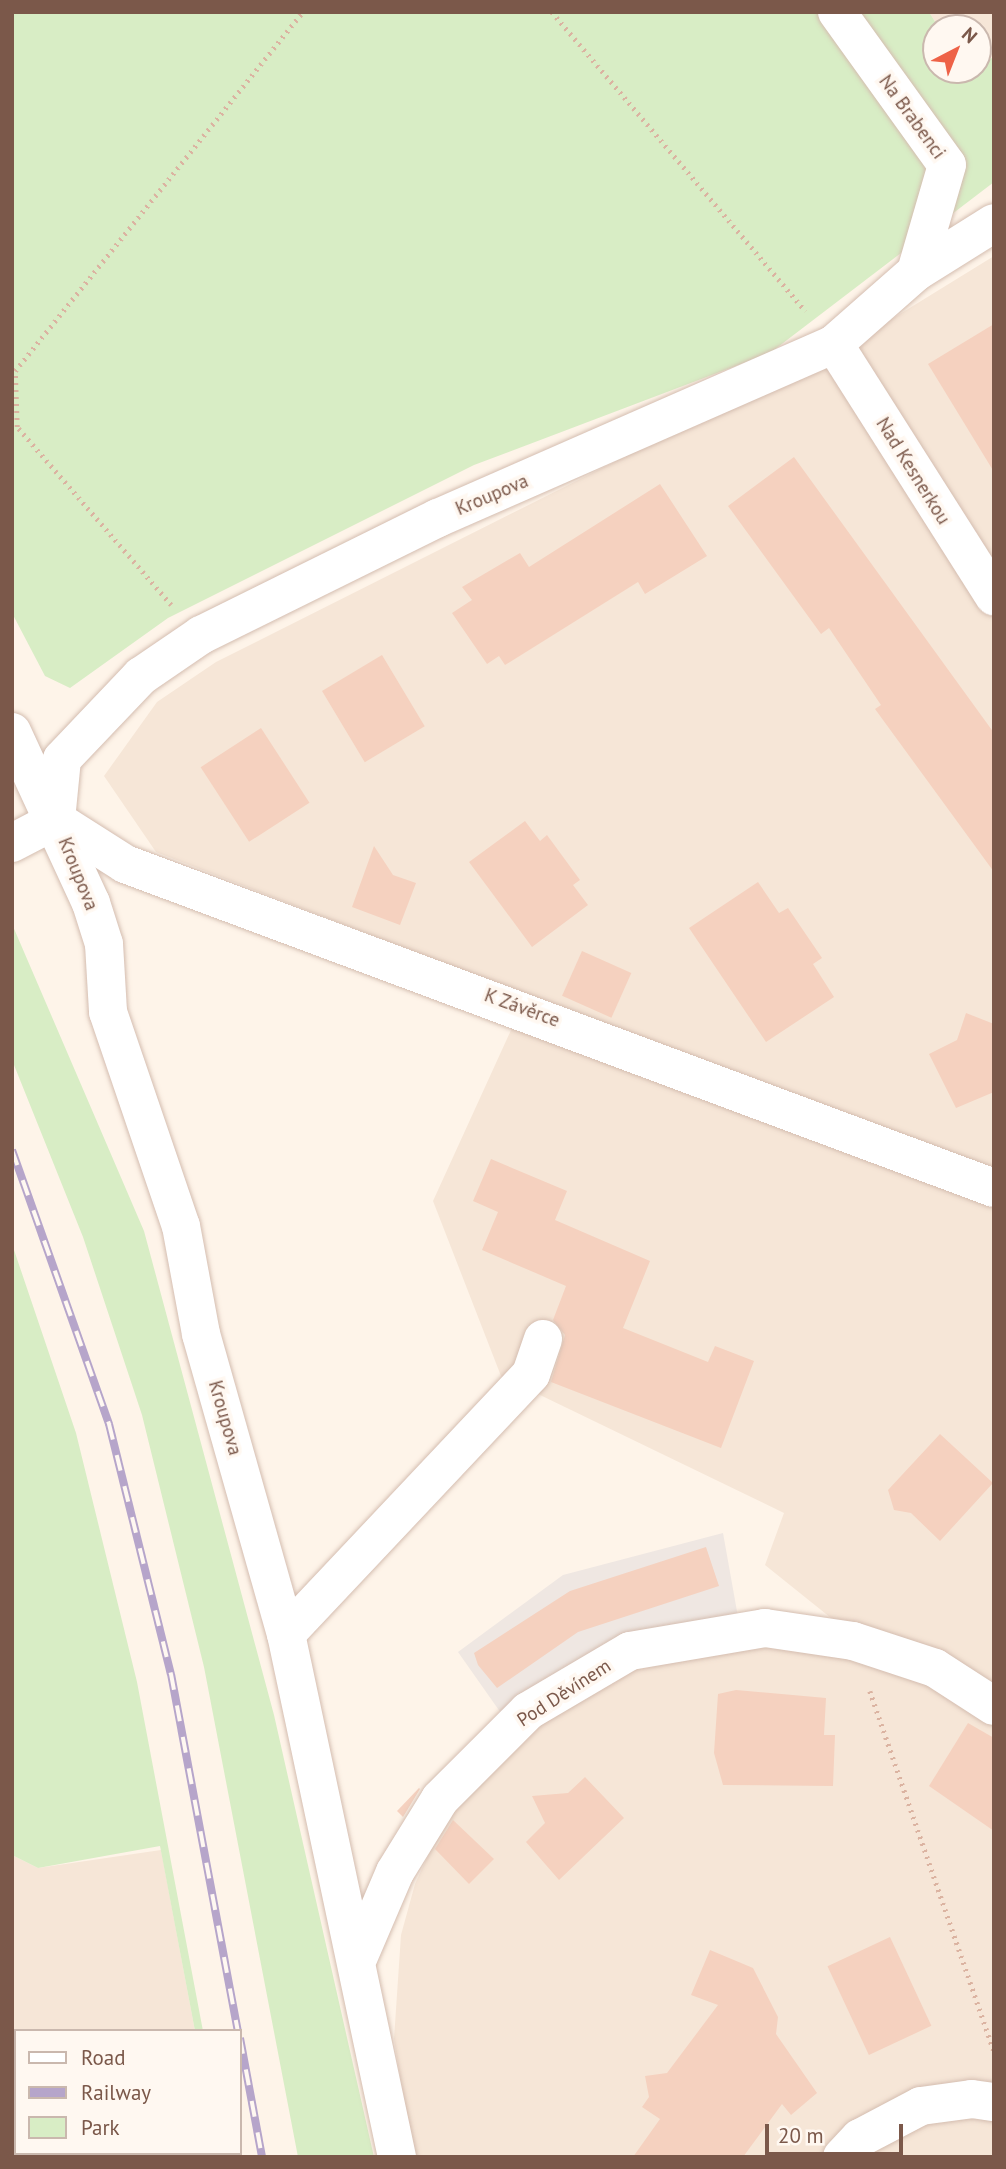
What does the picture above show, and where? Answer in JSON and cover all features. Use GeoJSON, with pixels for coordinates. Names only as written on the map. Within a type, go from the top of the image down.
{"type":"FeatureCollection","features":[{"type":"Feature","properties":{"kind":"street","name":"Na Brabenci"},"geometry":{"type":"LineString","coordinates":[[837,12],[947,165],[916,272]]}},
{"type":"Feature","properties":{"kind":"street","name":"Kroupova"},"geometry":{"type":"LineString","coordinates":[[359,1956],[286,1634],[201,1334],[181,1226],[108,1012],[104,944],[56,820],[62,759],[141,676],[201,635],[438,518],[834,344],[916,272],[994,223]]}},
{"type":"Feature","properties":{"kind":"street","name":"Nad Kesnerkou"},"geometry":{"type":"LineString","coordinates":[[834,344],[994,596]]}},
{"type":"Feature","properties":{"kind":"street"},"geometry":{"type":"LineString","coordinates":[[12,732],[56,820],[12,842]]}},
{"type":"Feature","properties":{"kind":"street","name":"K Závěrce"},"geometry":{"type":"LineString","coordinates":[[56,820],[125,864],[994,1188]]}},
{"type":"Feature","properties":{"kind":"street"},"geometry":{"type":"LineString","coordinates":[[286,1634],[531,1374],[543,1339]]}},
{"type":"Feature","properties":{"kind":"street","name":"Pod Děvínem"},"geometry":{"type":"LineString","coordinates":[[359,1956],[395,1872],[440,1799],[528,1711],[630,1651],[765,1628],[853,1642],[935,1668],[994,1706]]}},
{"type":"Feature","properties":{"kind":"street"},"geometry":{"type":"LineString","coordinates":[[359,1956],[397,2157]]}},
{"type":"Feature","properties":{"kind":"street"},"geometry":{"type":"LineString","coordinates":[[842,2157],[860,2138],[921,2106],[994,2102]]}},
{"type":"Feature","properties":{"kind":"path"},"geometry":{"type":"LineString","coordinates":[[17,427],[15,371],[303,12]]}},
{"type":"Feature","properties":{"kind":"path"},"geometry":{"type":"LineString","coordinates":[[552,12],[834,344]]}},
{"type":"Feature","properties":{"kind":"path"},"geometry":{"type":"LineString","coordinates":[[12,421],[201,635]]}},
{"type":"Feature","properties":{"kind":"path"},"geometry":{"type":"LineString","coordinates":[[890,1750],[994,2051]]}},
{"type":"Feature","properties":{"kind":"shaded area"},"geometry":{"type":"Polygon","coordinates":[[[929,12],[994,12],[994,56],[992,57],[992,14],[929,12]]]}},
{"type":"Feature","properties":{"kind":"shaded area"},"geometry":{"type":"Polygon","coordinates":[[[994,256],[994,2157],[413,2157],[394,2039],[401,1935],[415,1884],[444,1821],[539,1720],[625,1670],[761,1645],[816,1651],[831,1618],[765,1565],[784,1513],[501,1376],[433,1201],[527,995],[156,852],[104,776],[157,702],[216,662],[861,338],[994,256]]]}},
{"type":"Feature","properties":{"kind":"shaded area"},"geometry":{"type":"Polygon","coordinates":[[[723,1533],[738,1617],[503,1716],[458,1652],[563,1575],[723,1533]]]}},
{"type":"Feature","properties":{"kind":"shaded area"},"geometry":{"type":"Polygon","coordinates":[[[161,1850],[195,2029],[14,2029],[14,2155],[198,2157],[12,2157],[12,1855],[38,1868],[161,1850]]]}},
{"type":"Feature","properties":{"kind":"green space"},"geometry":{"type":"Polygon","coordinates":[[[12,12],[929,12],[930,14],[922,14],[922,84],[992,84],[994,56],[994,182],[770,353],[474,465],[168,618],[70,688],[45,676],[12,613],[12,12]]]}},
{"type":"Feature","properties":{"kind":"green space"},"geometry":{"type":"Polygon","coordinates":[[[12,924],[144,1231],[274,1715],[374,2157],[298,2157],[204,1667],[142,1415],[83,1237],[12,1060],[12,924]]]}},
{"type":"Feature","properties":{"kind":"green space"},"geometry":{"type":"Polygon","coordinates":[[[12,1244],[76,1433],[137,1682],[203,2029],[195,2029],[160,1846],[38,1868],[12,1855],[12,1244]]]}},
{"type":"Feature","properties":{"kind":"building"},"geometry":{"type":"Polygon","coordinates":[[[994,324],[994,472],[928,364],[994,324]]]}},
{"type":"Feature","properties":{"kind":"building"},"geometry":{"type":"Polygon","coordinates":[[[794,457],[994,733],[994,872],[875,709],[881,705],[829,628],[821,634],[728,506],[794,457]]]}},
{"type":"Feature","properties":{"kind":"building"},"geometry":{"type":"Polygon","coordinates":[[[660,484],[707,556],[645,594],[638,582],[505,665],[499,656],[487,664],[452,613],[472,600],[462,587],[520,553],[529,567],[660,484]]]}},
{"type":"Feature","properties":{"kind":"building"},"geometry":{"type":"Polygon","coordinates":[[[382,655],[425,726],[365,762],[322,691],[382,655]]]}},
{"type":"Feature","properties":{"kind":"building"},"geometry":{"type":"Polygon","coordinates":[[[261,728],[309,803],[249,842],[201,767],[261,728]]]}},
{"type":"Feature","properties":{"kind":"building"},"geometry":{"type":"Polygon","coordinates":[[[525,821],[540,841],[547,835],[580,880],[573,885],[588,905],[532,947],[469,862],[525,821]]]}},
{"type":"Feature","properties":{"kind":"building"},"geometry":{"type":"Polygon","coordinates":[[[374,846],[393,875],[416,883],[400,925],[352,907],[374,846]]]}},
{"type":"Feature","properties":{"kind":"building"},"geometry":{"type":"Polygon","coordinates":[[[758,882],[779,913],[788,908],[822,958],[813,964],[834,997],[766,1042],[689,928],[758,882]]]}},
{"type":"Feature","properties":{"kind":"building"},"geometry":{"type":"Polygon","coordinates":[[[582,951],[631,973],[611,1018],[562,996],[582,951]]]}},
{"type":"Feature","properties":{"kind":"building"},"geometry":{"type":"Polygon","coordinates":[[[966,1013],[994,1024],[994,1092],[956,1108],[929,1054],[957,1040],[966,1013]]]}},
{"type":"Feature","properties":{"kind":"building"},"geometry":{"type":"Polygon","coordinates":[[[491,1159],[567,1191],[555,1220],[650,1261],[623,1328],[708,1362],[715,1346],[754,1361],[721,1448],[551,1382],[565,1335],[553,1320],[566,1286],[482,1250],[498,1212],[473,1201],[491,1159]]]}},
{"type":"Feature","properties":{"kind":"building"},"geometry":{"type":"Polygon","coordinates":[[[940,1434],[993,1483],[940,1541],[911,1513],[894,1510],[888,1490],[940,1434]]]}},
{"type":"Feature","properties":{"kind":"building"},"geometry":{"type":"Polygon","coordinates":[[[706,1547],[719,1586],[578,1632],[497,1688],[478,1665],[474,1653],[570,1591],[706,1547]]]}},
{"type":"Feature","properties":{"kind":"building"},"geometry":{"type":"Polygon","coordinates":[[[736,1690],[826,1698],[824,1735],[835,1735],[833,1786],[723,1785],[714,1753],[718,1694],[736,1690]]]}},
{"type":"Feature","properties":{"kind":"building"},"geometry":{"type":"Polygon","coordinates":[[[968,1723],[994,1738],[994,1831],[929,1786],[968,1723]]]}},
{"type":"Feature","properties":{"kind":"building"},"geometry":{"type":"Polygon","coordinates":[[[585,1777],[624,1818],[559,1880],[526,1842],[545,1823],[532,1796],[568,1793],[585,1777]]]}},
{"type":"Feature","properties":{"kind":"building"},"geometry":{"type":"Polygon","coordinates":[[[420,1789],[403,1817],[397,1811],[420,1789]]]}},
{"type":"Feature","properties":{"kind":"building"},"geometry":{"type":"Polygon","coordinates":[[[453,1820],[494,1859],[469,1884],[435,1849],[453,1820]]]}},
{"type":"Feature","properties":{"kind":"building"},"geometry":{"type":"Polygon","coordinates":[[[890,1937],[931,2026],[869,2055],[827,1966],[890,1937]]]}},
{"type":"Feature","properties":{"kind":"building"},"geometry":{"type":"Polygon","coordinates":[[[710,1950],[753,1968],[778,2017],[776,2034],[817,2093],[791,2115],[782,2104],[743,2157],[633,2157],[660,2119],[642,2107],[649,2097],[645,2076],[667,2073],[718,2005],[691,1995],[710,1950]]]}},
{"type":"Feature","properties":{"kind":"railway"},"geometry":{"type":"LineString","coordinates":[[12,1150],[109,1424],[171,1674],[238,2029]]}},
{"type":"Feature","properties":{"kind":"railway"},"geometry":{"type":"LineString","coordinates":[[242,2049],[262,2157]]}}]}
